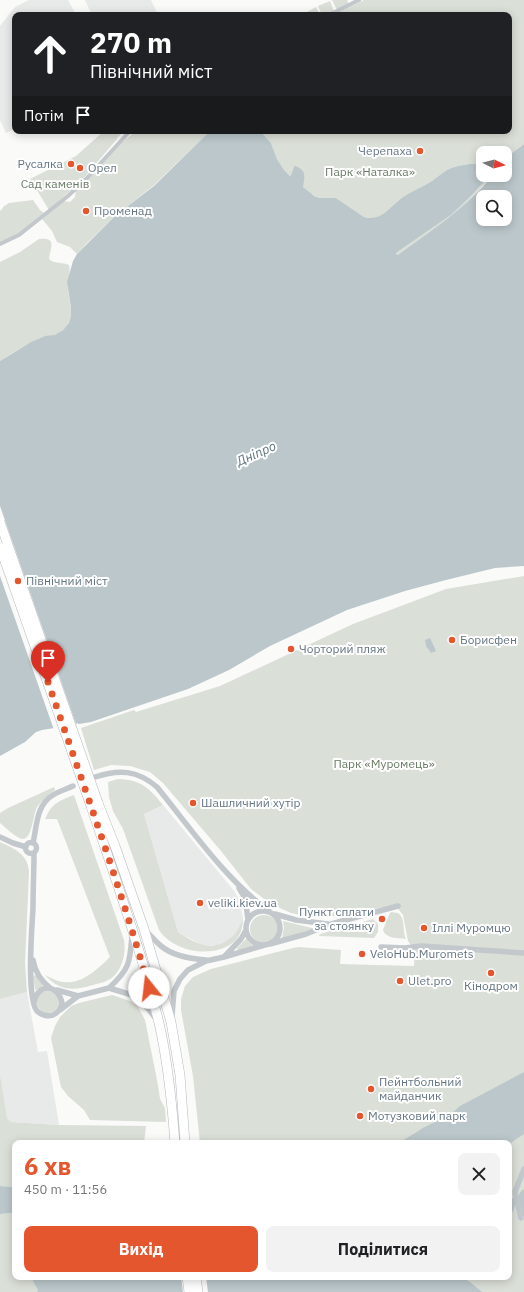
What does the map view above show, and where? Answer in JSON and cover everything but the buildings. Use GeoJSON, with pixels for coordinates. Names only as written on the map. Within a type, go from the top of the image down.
{"type":"FeatureCollection","features":[{"type":"Feature","properties":{"kind":"main road"},"geometry":{"type":"LineString","coordinates":[[0,522],[95,804],[133,929],[159,1024],[168,1075],[175,1140]]}},
{"type":"Feature","properties":{"kind":"main road"},"geometry":{"type":"LineString","coordinates":[[0,547],[95,804],[115,846],[144,929],[171,1022],[180,1075],[184,1140]]}},
{"type":"Feature","properties":{"kind":"main road"},"geometry":{"type":"LineString","coordinates":[[187,1280],[189,1292]]}},
{"type":"Feature","properties":{"kind":"main road"},"geometry":{"type":"LineString","coordinates":[[196,1280],[198,1292]]}},
{"type":"Feature","properties":{"kind":"street"},"geometry":{"type":"LineString","coordinates":[[335,12],[359,0]]}},
{"type":"Feature","properties":{"kind":"street"},"geometry":{"type":"LineString","coordinates":[[0,244],[19,235],[68,196],[87,178],[127,134]]}},
{"type":"Feature","properties":{"kind":"street"},"geometry":{"type":"LineString","coordinates":[[95,777],[107,773],[130,772],[149,780],[158,787],[207,849],[253,900],[275,914],[296,920],[331,924]]}},
{"type":"Feature","properties":{"kind":"street"},"geometry":{"type":"LineString","coordinates":[[33,843],[37,819],[45,802],[52,796],[73,786]]}},
{"type":"Feature","properties":{"kind":"street"},"geometry":{"type":"LineString","coordinates":[[0,837],[26,847]]}},
{"type":"Feature","properties":{"kind":"street"},"geometry":{"type":"LineString","coordinates":[[26,847],[28,843],[33,843]]}},
{"type":"Feature","properties":{"kind":"street"},"geometry":{"type":"LineString","coordinates":[[33,843],[37,847],[34,853],[31,977],[34,1003],[36,1010],[41,1015],[53,1015],[78,996],[109,988],[124,973],[128,964],[131,954],[133,929]]}},
{"type":"Feature","properties":{"kind":"street"},"geometry":{"type":"LineString","coordinates":[[26,847],[28,853],[34,853]]}},
{"type":"Feature","properties":{"kind":"street"},"geometry":{"type":"LineString","coordinates":[[224,957],[241,939],[246,930],[248,919],[245,898],[237,884]]}},
{"type":"Feature","properties":{"kind":"street"},"geometry":{"type":"LineString","coordinates":[[144,929],[162,947],[169,951],[182,956],[206,960],[224,957],[306,934],[331,924],[398,906]]}},
{"type":"Feature","properties":{"kind":"street"},"geometry":{"type":"LineString","coordinates":[[248,919],[257,911],[269,911]]}},
{"type":"Feature","properties":{"kind":"street"},"geometry":{"type":"LineString","coordinates":[[246,930],[250,940],[254,943],[268,944],[279,936],[279,920],[275,914]]}},
{"type":"Feature","properties":{"kind":"street"},"geometry":{"type":"LineString","coordinates":[[381,947],[405,948],[421,946],[524,953]]}},
{"type":"Feature","properties":{"kind":"street"},"geometry":{"type":"LineString","coordinates":[[31,950],[33,964],[37,974],[44,983],[61,996],[62,1003],[58,1012]]}},
{"type":"Feature","properties":{"kind":"street"},"geometry":{"type":"LineString","coordinates":[[171,1022],[174,991],[180,979],[188,970],[206,960]]}},
{"type":"Feature","properties":{"kind":"street"},"geometry":{"type":"LineString","coordinates":[[34,1003],[35,996],[43,988],[78,996]]}},
{"type":"Feature","properties":{"kind":"street"},"geometry":{"type":"LineString","coordinates":[[109,988],[132,995],[142,1002],[159,1024]]}},
{"type":"Feature","properties":{"kind":"street"},"geometry":{"type":"LineString","coordinates":[[521,1218],[515,1192],[524,1169]]}},
{"type":"Feature","properties":{"kind":"shaded area"},"geometry":{"type":"Polygon","coordinates":[[[29,0],[68,0],[74,12],[12,12],[12,130],[6,133],[0,120],[0,26],[15,7],[29,0]]]}},
{"type":"Feature","properties":{"kind":"shaded area"},"geometry":{"type":"Polygon","coordinates":[[[85,0],[151,0],[157,12],[91,12],[85,0]]]}},
{"type":"Feature","properties":{"kind":"shaded area"},"geometry":{"type":"Polygon","coordinates":[[[163,805],[235,892],[240,902],[242,913],[241,925],[235,934],[227,941],[217,945],[204,946],[178,932],[144,814],[163,805]]]}},
{"type":"Feature","properties":{"kind":"shaded area"},"geometry":{"type":"Polygon","coordinates":[[[27,992],[38,1052],[47,1051],[59,1125],[11,1122],[7,1118],[0,1074],[0,999],[27,992]]]}},
{"type":"Feature","properties":{"kind":"green space"},"geometry":{"type":"Polygon","coordinates":[[[332,0],[347,0],[349,4],[337,10],[332,0]]]}},
{"type":"Feature","properties":{"kind":"green space","name":"Парк «Наталка»"},"geometry":{"type":"Polygon","coordinates":[[[364,0],[524,0],[524,144],[512,153],[512,146],[476,146],[476,164],[460,165],[447,170],[400,199],[380,216],[370,218],[364,217],[336,198],[319,198],[305,190],[293,170],[290,176],[284,170],[277,159],[271,143],[263,134],[512,134],[512,12],[339,12],[364,0]]]}},
{"type":"Feature","properties":{"kind":"green space"},"geometry":{"type":"Polygon","coordinates":[[[330,1],[334,11],[321,12],[318,6],[330,1]]]}},
{"type":"Feature","properties":{"kind":"green space"},"geometry":{"type":"Polygon","coordinates":[[[316,7],[318,12],[307,12],[316,7]]]}},
{"type":"Feature","properties":{"kind":"green space","name":"Сад каменів"},"geometry":{"type":"Polygon","coordinates":[[[101,134],[121,134],[82,180],[49,210],[30,179],[76,156],[101,134]]]}},
{"type":"Feature","properties":{"kind":"green space"},"geometry":{"type":"Polygon","coordinates":[[[132,134],[207,134],[153,186],[116,215],[77,254],[70,247],[57,242],[52,231],[42,219],[63,201],[70,202],[75,197],[76,190],[116,147],[132,134]]]}},
{"type":"Feature","properties":{"kind":"green space"},"geometry":{"type":"Polygon","coordinates":[[[484,182],[486,182],[479,190],[476,190],[484,182]]]}},
{"type":"Feature","properties":{"kind":"green space"},"geometry":{"type":"Polygon","coordinates":[[[476,190],[476,193],[452,216],[437,238],[398,255],[396,254],[451,215],[476,190]]]}},
{"type":"Feature","properties":{"kind":"green space"},"geometry":{"type":"Polygon","coordinates":[[[33,200],[44,213],[18,234],[0,242],[0,211],[3,207],[9,203],[33,200]]]}},
{"type":"Feature","properties":{"kind":"green space"},"geometry":{"type":"Polygon","coordinates":[[[39,239],[49,240],[52,244],[49,259],[53,262],[69,265],[70,271],[68,286],[71,315],[69,323],[58,334],[37,339],[0,361],[0,262],[20,252],[39,239]]]}},
{"type":"Feature","properties":{"kind":"green space","name":"Парк «Муромець»"},"geometry":{"type":"Polygon","coordinates":[[[524,576],[524,1292],[447,1292],[420,1280],[512,1280],[512,1140],[200,1140],[193,1076],[181,1010],[181,999],[185,986],[193,977],[211,969],[298,947],[341,950],[340,964],[414,966],[415,951],[408,941],[403,915],[395,905],[338,916],[310,917],[291,913],[271,904],[251,889],[163,783],[150,772],[130,766],[111,765],[94,770],[81,728],[134,710],[136,712],[220,686],[353,624],[446,589],[524,576]]]}},
{"type":"Feature","properties":{"kind":"green space"},"geometry":{"type":"Polygon","coordinates":[[[118,779],[139,783],[149,790],[163,805],[144,814],[178,932],[201,944],[209,946],[215,945],[220,944],[235,934],[242,921],[242,929],[236,940],[225,947],[212,951],[197,951],[182,947],[169,940],[159,930],[123,829],[113,811],[109,797],[108,782],[118,779]]]}},
{"type":"Feature","properties":{"kind":"green space"},"geometry":{"type":"Polygon","coordinates":[[[54,787],[55,790],[37,807],[30,831],[26,838],[23,839],[18,837],[0,823],[0,813],[54,787]]]}},
{"type":"Feature","properties":{"kind":"green space"},"geometry":{"type":"Polygon","coordinates":[[[74,795],[124,940],[125,950],[121,965],[113,977],[101,983],[73,989],[61,987],[45,975],[60,982],[76,981],[83,979],[95,971],[110,957],[57,819],[45,819],[50,809],[56,803],[74,795]]]}},
{"type":"Feature","properties":{"kind":"green space"},"geometry":{"type":"Polygon","coordinates":[[[0,842],[16,850],[23,856],[29,872],[25,963],[27,992],[0,999],[0,842]]]}},
{"type":"Feature","properties":{"kind":"green space"},"geometry":{"type":"Polygon","coordinates":[[[391,912],[398,913],[402,918],[406,939],[389,937],[383,930],[391,912]]]}},
{"type":"Feature","properties":{"kind":"green space"},"geometry":{"type":"Polygon","coordinates":[[[264,915],[274,919],[278,929],[274,939],[264,943],[254,939],[250,929],[254,919],[264,915]]]}},
{"type":"Feature","properties":{"kind":"green space"},"geometry":{"type":"Polygon","coordinates":[[[373,919],[378,924],[378,932],[374,938],[319,936],[320,934],[373,919]]]}},
{"type":"Feature","properties":{"kind":"green space"},"geometry":{"type":"Polygon","coordinates":[[[283,921],[312,929],[282,939],[284,927],[283,921]]]}},
{"type":"Feature","properties":{"kind":"green space"},"geometry":{"type":"Polygon","coordinates":[[[247,938],[254,947],[239,951],[237,949],[238,947],[247,938]]]}},
{"type":"Feature","properties":{"kind":"green space"},"geometry":{"type":"Polygon","coordinates":[[[34,975],[43,986],[36,990],[33,977],[34,975]]]}},
{"type":"Feature","properties":{"kind":"green space"},"geometry":{"type":"Polygon","coordinates":[[[48,991],[56,994],[59,1002],[56,1010],[48,1013],[40,1010],[37,1002],[40,994],[48,991]]]}},
{"type":"Feature","properties":{"kind":"green space"},"geometry":{"type":"Polygon","coordinates":[[[112,995],[137,1005],[145,1020],[160,1099],[165,1108],[166,1122],[90,1120],[84,1110],[68,1096],[61,1087],[51,1038],[55,1026],[60,1017],[71,1006],[112,995]]]}},
{"type":"Feature","properties":{"kind":"green space"},"geometry":{"type":"Polygon","coordinates":[[[0,1074],[7,1118],[11,1122],[59,1125],[146,1126],[144,1140],[12,1140],[12,1187],[0,1186],[0,1074]]]}},
{"type":"Feature","properties":{"kind":"green space"},"geometry":{"type":"Polygon","coordinates":[[[12,1213],[12,1280],[33,1280],[38,1290],[37,1292],[0,1292],[0,1214],[12,1213]]]}},
{"type":"Feature","properties":{"kind":"water","name":"Дніпро"},"geometry":{"type":"Polygon","coordinates":[[[207,134],[263,134],[271,143],[277,159],[290,176],[295,166],[304,172],[303,187],[314,196],[319,198],[336,198],[364,217],[370,218],[381,215],[403,197],[429,183],[447,170],[460,165],[476,164],[476,182],[484,182],[451,215],[396,253],[398,255],[435,228],[460,208],[476,193],[476,226],[512,226],[512,190],[480,190],[487,182],[512,182],[512,153],[524,144],[524,566],[495,568],[446,580],[405,591],[347,610],[270,646],[229,670],[188,689],[91,722],[36,732],[25,742],[0,756],[0,361],[31,342],[45,336],[55,335],[63,330],[69,323],[71,307],[67,282],[73,261],[77,254],[116,215],[154,186],[207,134]]]}},
{"type":"Feature","properties":{"kind":"water"},"geometry":{"type":"Polygon","coordinates":[[[430,638],[436,651],[431,653],[428,648],[427,649],[425,640],[430,638]]]}},
{"type":"Feature","properties":{"kind":"water"},"geometry":{"type":"Polygon","coordinates":[[[524,1072],[524,1134],[512,1142],[512,1140],[404,1140],[423,1128],[451,1114],[460,1106],[524,1072]]]}},
{"type":"Feature","properties":{"kind":"water"},"geometry":{"type":"Polygon","coordinates":[[[457,1074],[463,1084],[459,1087],[453,1077],[457,1074]]]}},
{"type":"Feature","properties":{"kind":"water"},"geometry":{"type":"Polygon","coordinates":[[[0,1186],[12,1187],[12,1213],[0,1214],[0,1186]]]}},
{"type":"Feature","properties":{"kind":"water"},"geometry":{"type":"Polygon","coordinates":[[[524,1189],[524,1217],[518,1198],[519,1194],[524,1189]]]}},
{"type":"Feature","properties":{"kind":"water"},"geometry":{"type":"Polygon","coordinates":[[[512,1198],[515,1199],[512,1212],[512,1198]]]}},
{"type":"Feature","properties":{"kind":"water"},"geometry":{"type":"Polygon","coordinates":[[[33,1280],[467,1280],[482,1292],[37,1292],[38,1290],[33,1280]]]}},
{"type":"Feature","properties":{"kind":"pier","name":"Північний міст"},"geometry":{"type":"Polygon","coordinates":[[[0,506],[76,724],[78,723],[79,726],[54,730],[0,576],[0,506]]]}},
{"type":"Feature","properties":{"kind":"pier"},"geometry":{"type":"Polygon","coordinates":[[[181,1280],[206,1280],[208,1292],[183,1292],[181,1280]]]}},
{"type":"Feature","properties":{"kind":"place","name":"Черепаха"},"geometry":{"type":"Point","coordinates":[420,151]}},
{"type":"Feature","properties":{"kind":"place","name":"Русалка"},"geometry":{"type":"Point","coordinates":[71,164]}},
{"type":"Feature","properties":{"kind":"place","name":"Орел"},"geometry":{"type":"Point","coordinates":[80,168]}},
{"type":"Feature","properties":{"kind":"place","name":"Променад"},"geometry":{"type":"Point","coordinates":[86,211]}},
{"type":"Feature","properties":{"kind":"place","name":"Північний міст"},"geometry":{"type":"Point","coordinates":[18,581]}},
{"type":"Feature","properties":{"kind":"place","name":"Борисфен"},"geometry":{"type":"Point","coordinates":[452,640]}},
{"type":"Feature","properties":{"kind":"place","name":"Чорторий пляж"},"geometry":{"type":"Point","coordinates":[291,649]}},
{"type":"Feature","properties":{"kind":"place","name":"Шашличний хутір"},"geometry":{"type":"Point","coordinates":[193,803]}},
{"type":"Feature","properties":{"kind":"place","name":"veliki.kiev.ua"},"geometry":{"type":"Point","coordinates":[200,903]}},
{"type":"Feature","properties":{"kind":"place","name":"Пункт сплати за стоянку"},"geometry":{"type":"Point","coordinates":[382,919]}},
{"type":"Feature","properties":{"kind":"place","name":"Іллі Муромцю"},"geometry":{"type":"Point","coordinates":[424,928]}},
{"type":"Feature","properties":{"kind":"place","name":"VeloHub.Muromets"},"geometry":{"type":"Point","coordinates":[362,954]}},
{"type":"Feature","properties":{"kind":"place","name":"Кінодром"},"geometry":{"type":"Point","coordinates":[491,973]}},
{"type":"Feature","properties":{"kind":"place","name":"Ulet.pro"},"geometry":{"type":"Point","coordinates":[400,981]}},
{"type":"Feature","properties":{"kind":"place","name":"Пейнтбольний майданчик"},"geometry":{"type":"Point","coordinates":[371,1089]}},
{"type":"Feature","properties":{"kind":"place","name":"Мотузковий парк"},"geometry":{"type":"Point","coordinates":[360,1116]}},
{"type":"Feature","properties":{"kind":"route"},"geometry":{"type":"LineString","coordinates":[[48,682],[133,929],[149,988]]}}]}
